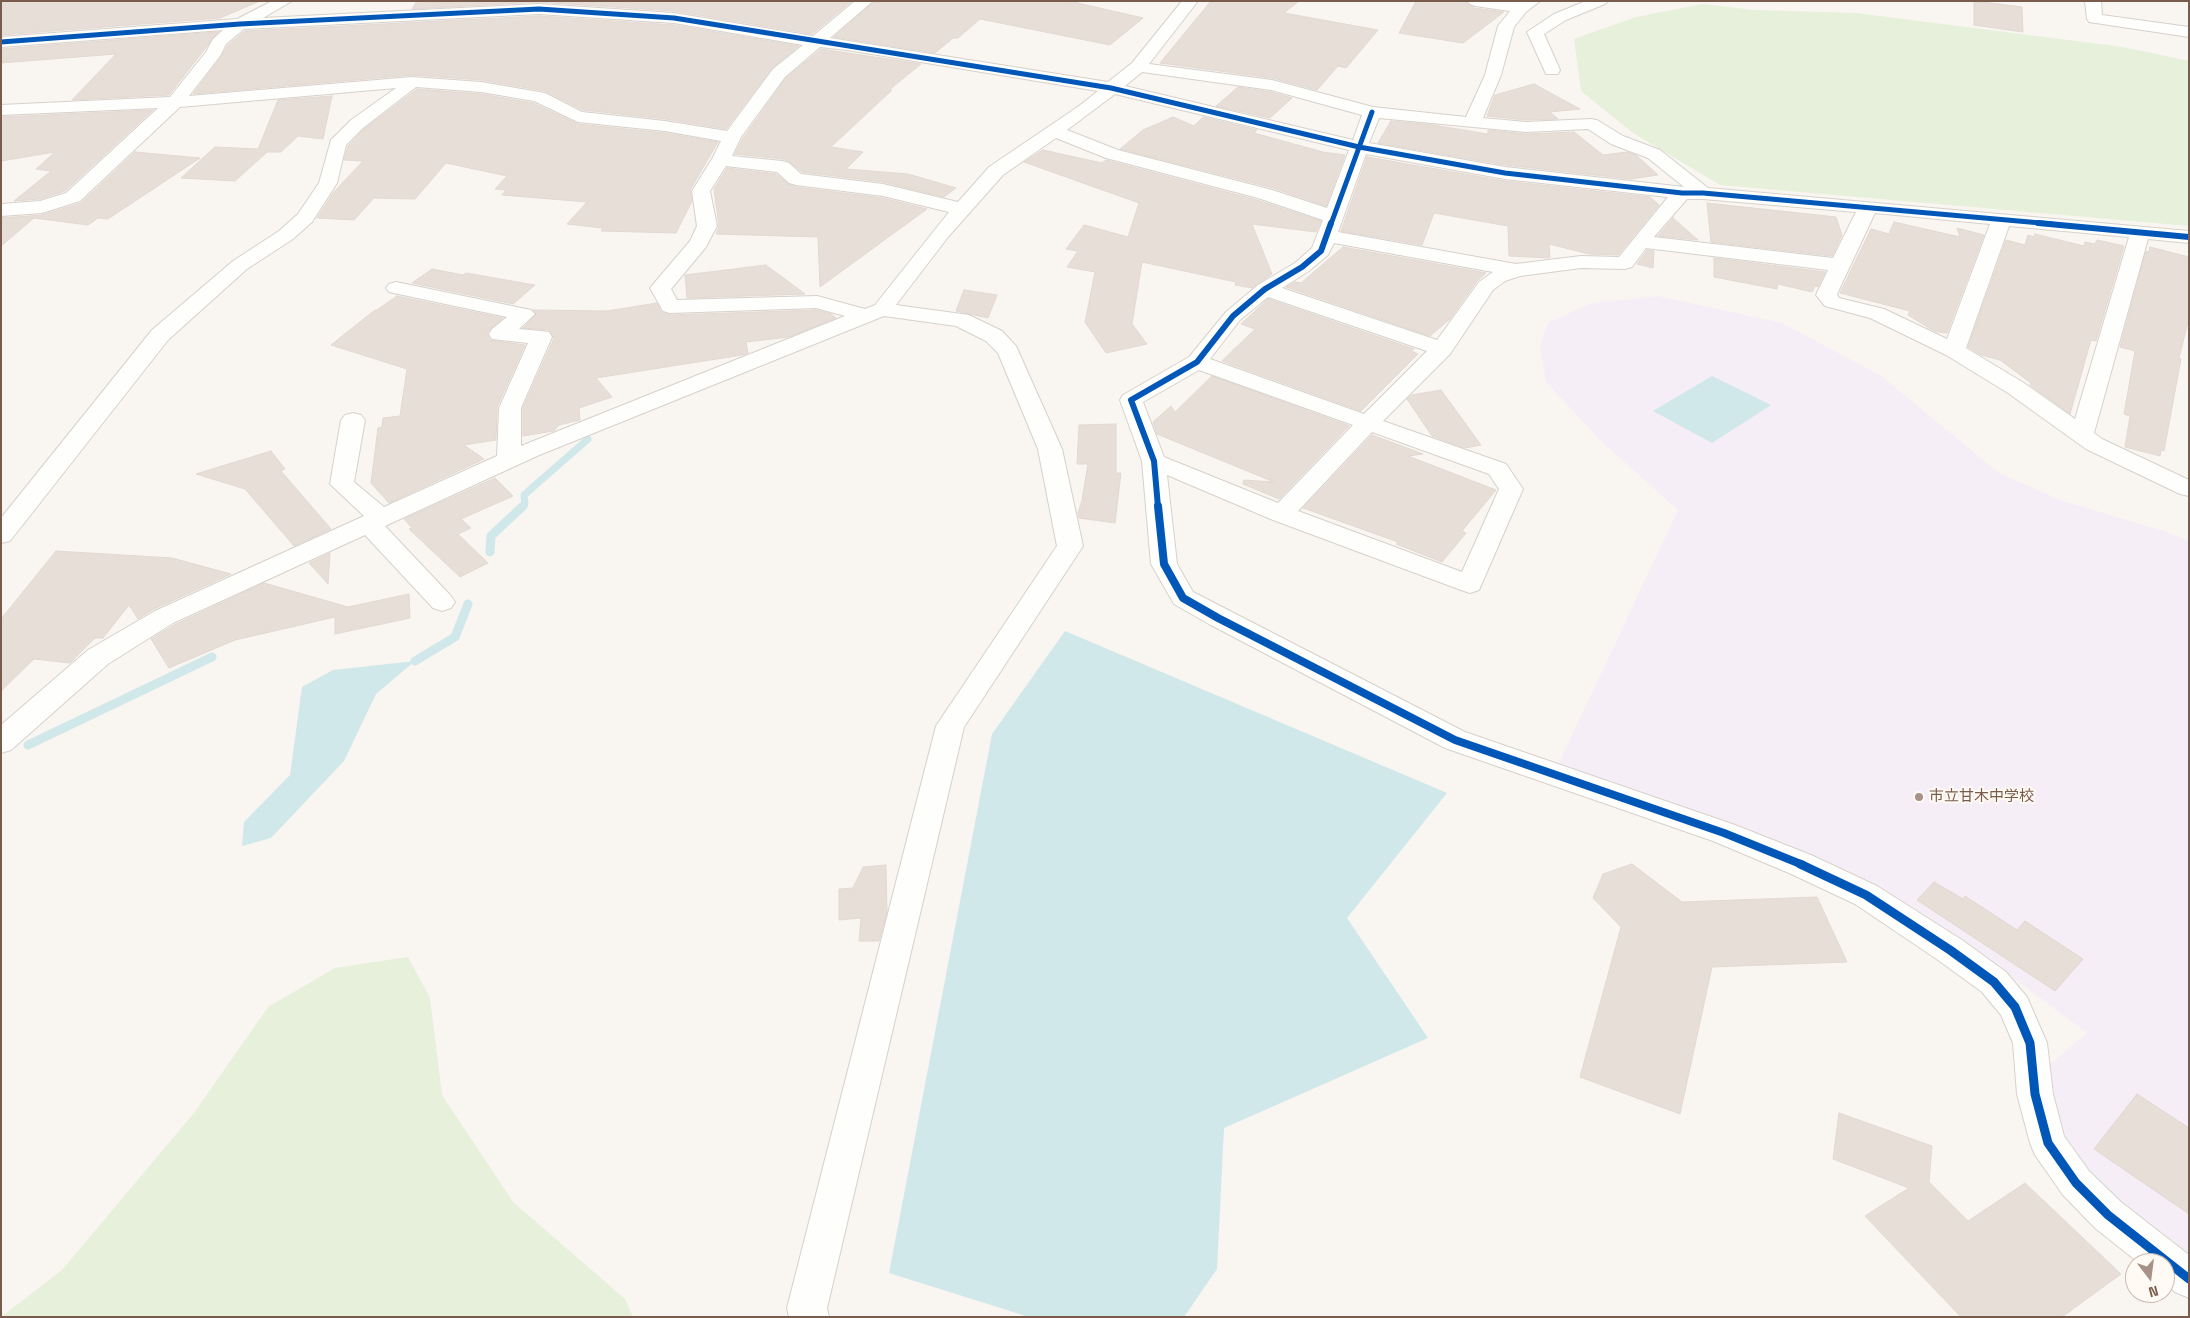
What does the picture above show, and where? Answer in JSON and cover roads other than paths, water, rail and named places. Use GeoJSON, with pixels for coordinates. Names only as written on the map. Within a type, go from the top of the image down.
{"type":"FeatureCollection","features":[{"type":"Feature","properties":{"kind":"street"},"geometry":{"type":"LineString","coordinates":[[1,210],[42,207],[73,197],[175,102],[214,54],[219,42],[240,24],[284,1]]}},
{"type":"Feature","properties":{"kind":"street"},"geometry":{"type":"LineString","coordinates":[[809,1317],[807,1308],[950,726],[1070,546],[1050,449],[1008,352],[994,336],[961,320],[875,312],[817,302],[670,307],[660,288],[699,243],[707,226],[701,191],[710,172],[721,160],[732,136],[779,73],[865,1]]}},
{"type":"Feature","properties":{"kind":"street"},"geometry":{"type":"LineString","coordinates":[[2,740],[98,657],[164,617],[510,460],[875,312],[941,232],[996,171],[1085,110],[1138,67],[1190,1]]}},
{"type":"Feature","properties":{"kind":"street"},"geometry":{"type":"LineString","coordinates":[[1475,1],[1528,4]]}},
{"type":"Feature","properties":{"kind":"street"},"geometry":{"type":"LineString","coordinates":[[1552,70],[1535,32],[1560,17],[1600,1]]}},
{"type":"Feature","properties":{"kind":"street"},"geometry":{"type":"LineString","coordinates":[[2093,1],[2095,19],[2189,32]]}},
{"type":"Feature","properties":{"kind":"street"},"geometry":{"type":"LineString","coordinates":[[1472,123],[1493,75],[1506,26],[1528,4]]}},
{"type":"Feature","properties":{"kind":"street"},"geometry":{"type":"LineString","coordinates":[[1,42],[240,24],[546,5],[674,18],[816,41],[847,44],[1111,88],[1359,147],[1505,173],[1682,193],[1703,193],[1868,207],[2189,237]]}},
{"type":"Feature","properties":{"kind":"street"},"geometry":{"type":"LineString","coordinates":[[1138,67],[1272,86],[1372,112],[1526,127],[1591,124],[1616,140],[1654,154],[1703,193]]}},
{"type":"Feature","properties":{"kind":"street"},"geometry":{"type":"LineString","coordinates":[[1,110],[175,102],[412,82],[481,87],[539,97],[578,117],[665,126],[720,136],[732,136]]}},
{"type":"Feature","properties":{"kind":"street"},"geometry":{"type":"LineString","coordinates":[[1,535],[160,335],[240,265],[286,235],[305,218],[328,184],[337,144],[357,124],[406,89],[412,82]]}},
{"type":"Feature","properties":{"kind":"street"},"geometry":{"type":"LineString","coordinates":[[1372,112],[1321,251],[1302,267],[1265,289],[1233,316],[1197,362],[1131,400],[1154,460],[1164,564],[1183,598],[1227,623],[1455,740],[1724,833],[1800,864],[1866,895],[1950,950],[1994,982],[2015,1007],[2030,1043],[2034,1094],[2048,1143],[2076,1183],[2108,1215],[2189,1279]]}},
{"type":"Feature","properties":{"kind":"street"},"geometry":{"type":"LineString","coordinates":[[1054,131],[1112,154],[1246,189],[1331,226],[1516,270]]}},
{"type":"Feature","properties":{"kind":"street"},"geometry":{"type":"LineString","coordinates":[[721,160],[782,167],[796,178],[883,190],[962,209]]}},
{"type":"Feature","properties":{"kind":"street"},"geometry":{"type":"LineString","coordinates":[[1282,514],[1368,423],[1442,350],[1486,286],[1498,277],[1516,270],[1581,262],[1625,263],[1648,232],[1682,193]]}},
{"type":"Feature","properties":{"kind":"street"},"geometry":{"type":"LineString","coordinates":[[1868,207],[1826,295],[1832,302],[1877,312],[1954,350],[2016,388],[2094,444],[2189,489]]}},
{"type":"Feature","properties":{"kind":"street"},"geometry":{"type":"LineString","coordinates":[[1954,350],[2001,220]]}},
{"type":"Feature","properties":{"kind":"street"},"geometry":{"type":"LineString","coordinates":[[2082,435],[2140,233]]}},
{"type":"Feature","properties":{"kind":"street"},"geometry":{"type":"LineString","coordinates":[[1642,242],[1839,265]]}},
{"type":"Feature","properties":{"kind":"street"},"geometry":{"type":"LineString","coordinates":[[396,288],[524,314],[500,334],[541,337],[510,408],[510,460]]}},
{"type":"Feature","properties":{"kind":"street"},"geometry":{"type":"LineString","coordinates":[[1265,289],[1442,350]]}},
{"type":"Feature","properties":{"kind":"street"},"geometry":{"type":"LineString","coordinates":[[1154,460],[1282,514],[1470,584],[1511,489],[1498,469],[1197,362]]}},
{"type":"Feature","properties":{"kind":"street"},"geometry":{"type":"LineString","coordinates":[[353,420],[342,484],[442,602]]}},
{"type":"Feature","properties":{"kind":"water"},"geometry":{"type":"Polygon","coordinates":[[[1712,376],[1771,405],[1712,443],[1653,411],[1712,376]]]}},
{"type":"Feature","properties":{"kind":"water"},"geometry":{"type":"Polygon","coordinates":[[[1065,631],[1447,793],[1347,918],[1428,1038],[1224,1128],[1217,1269],[1184,1317],[1029,1317],[889,1273],[992,734],[1065,631]]]}},
{"type":"Feature","properties":{"kind":"water"},"geometry":{"type":"Polygon","coordinates":[[[415,661],[376,694],[344,761],[271,838],[242,846],[244,822],[290,775],[302,687],[333,670],[415,661]]]}},
{"type":"Feature","properties":{"kind":"waterway"},"geometry":{"type":"LineString","coordinates":[[523,506],[525,504],[524,495],[588,439]]}},
{"type":"Feature","properties":{"kind":"waterway"},"geometry":{"type":"LineString","coordinates":[[490,552],[491,536],[523,506]]}},
{"type":"Feature","properties":{"kind":"waterway"},"geometry":{"type":"LineString","coordinates":[[415,661],[455,637],[468,604]]}},
{"type":"Feature","properties":{"kind":"waterway"},"geometry":{"type":"LineString","coordinates":[[28,745],[212,657]]}},
{"type":"Feature","properties":{"kind":"place","name":"市立甘木中学校"},"geometry":{"type":"Point","coordinates":[1919,797]}}]}
